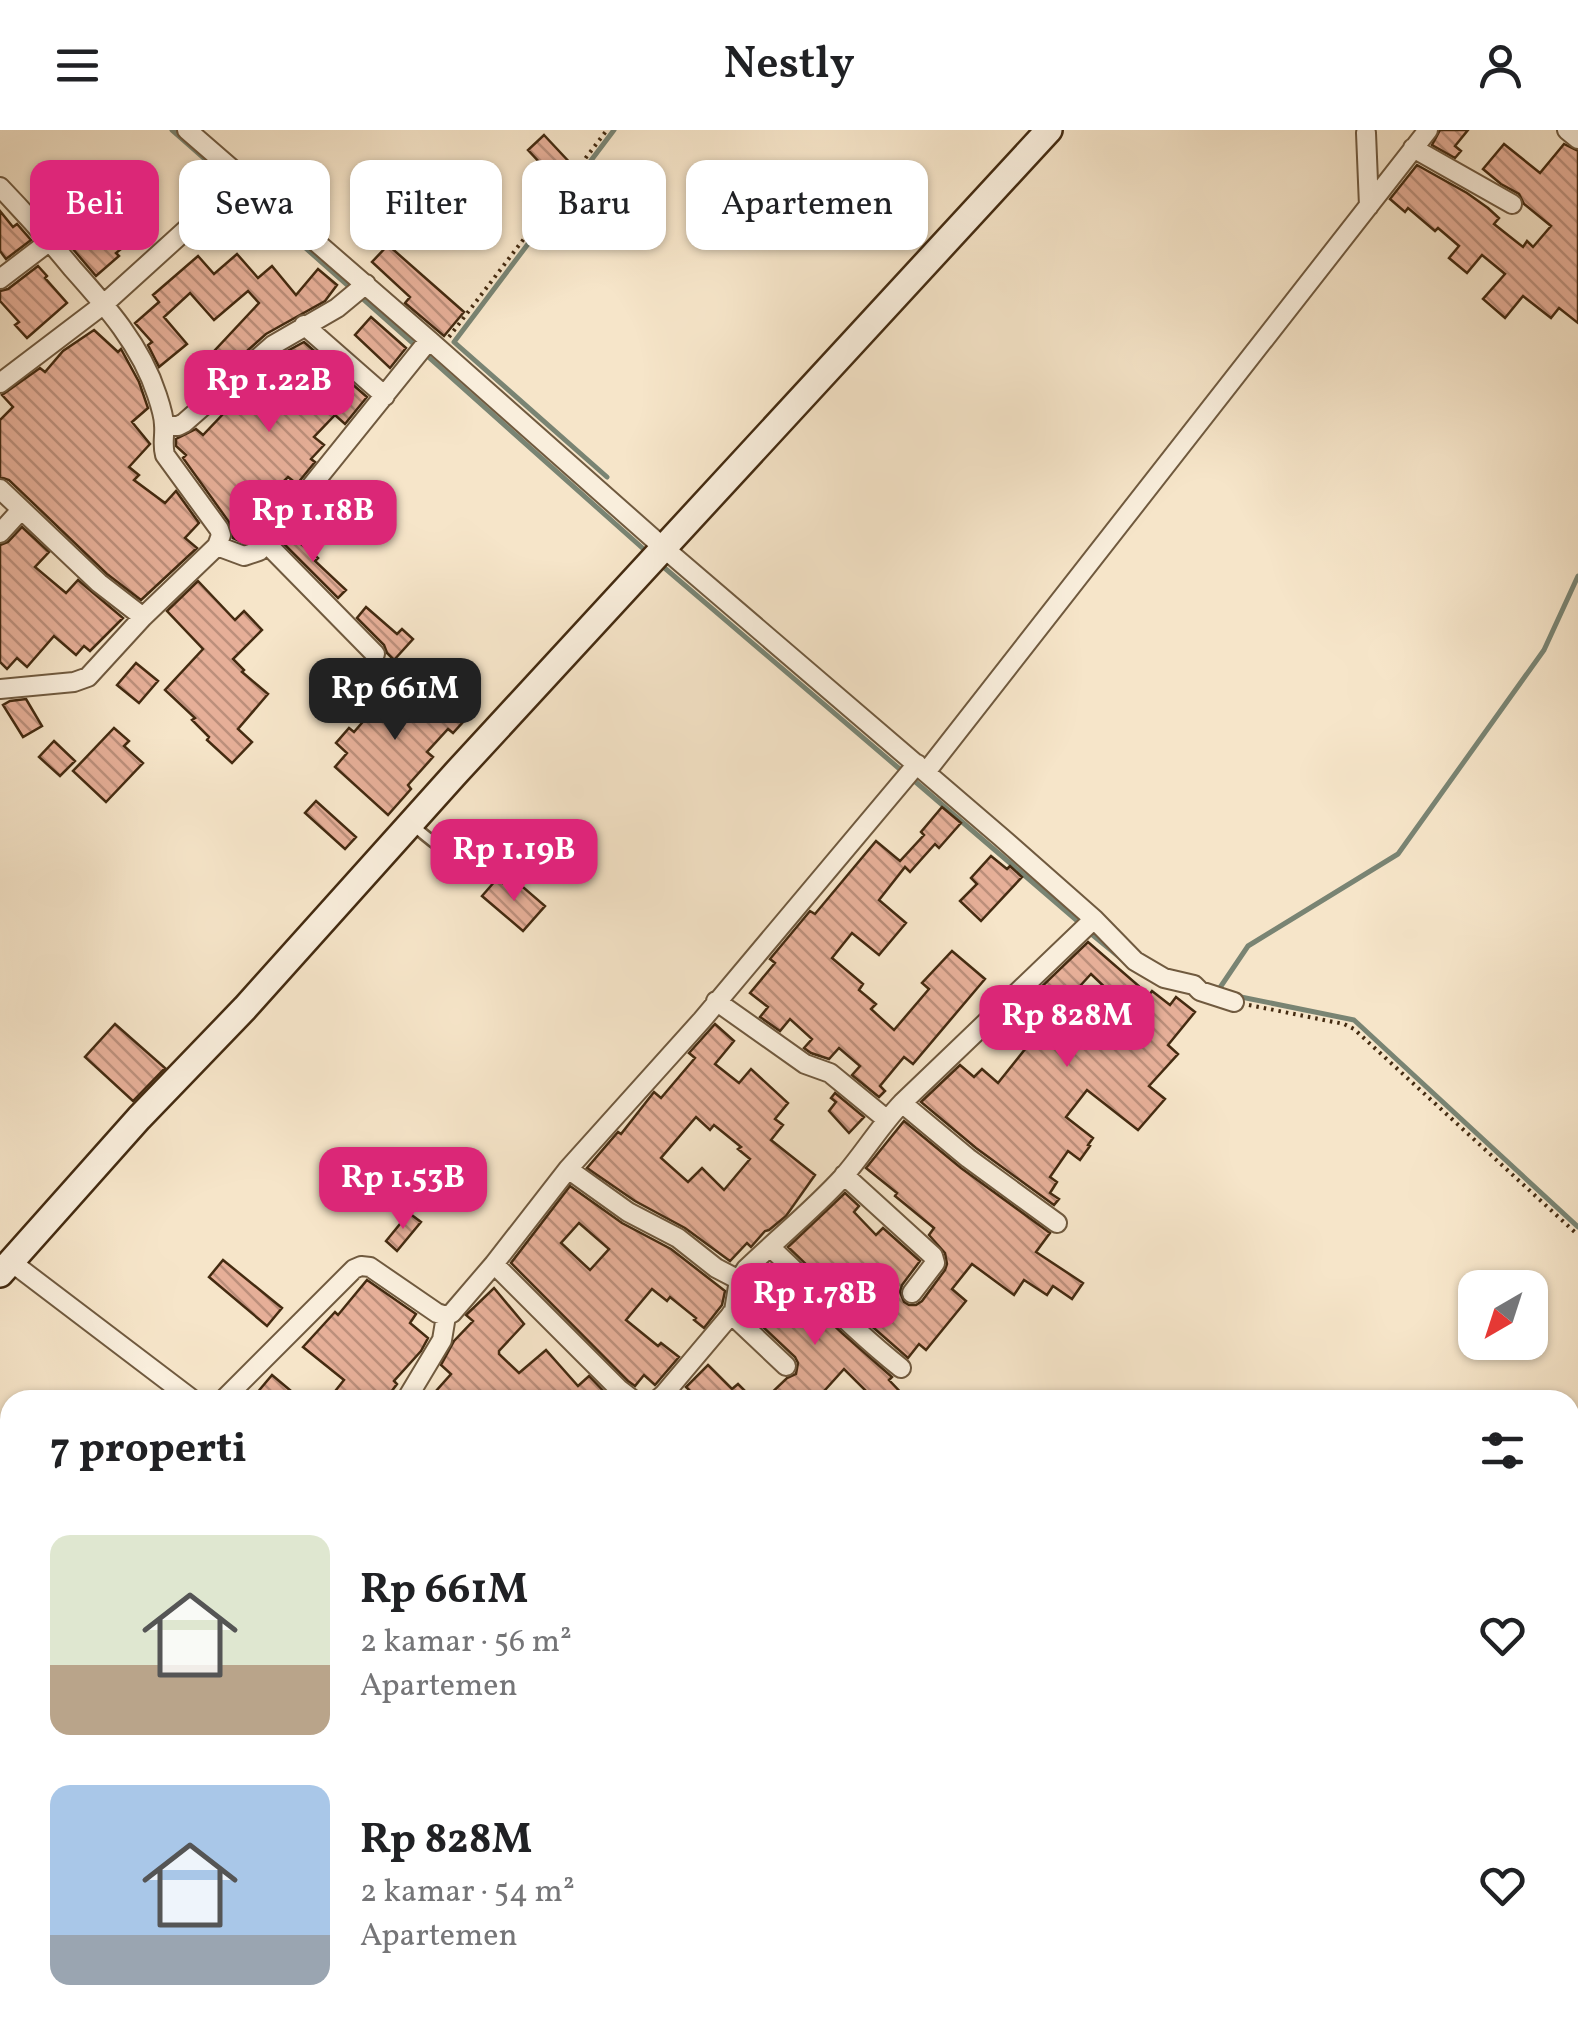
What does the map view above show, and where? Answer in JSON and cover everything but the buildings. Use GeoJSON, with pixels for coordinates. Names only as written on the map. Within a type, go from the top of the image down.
{"type":"FeatureCollection","features":[{"type":"Feature","properties":{"kind":"street"},"geometry":{"type":"LineString","coordinates":[[186,130],[217,160]]}},
{"type":"Feature","properties":{"kind":"street"},"geometry":{"type":"LineString","coordinates":[[179,1390],[5,1267],[1050,130]]}},
{"type":"Feature","properties":{"kind":"street"},"geometry":{"type":"LineString","coordinates":[[233,1390],[361,1266],[370,1267],[437,1313],[452,1313],[568,1169],[915,772],[1428,130]]}},
{"type":"Feature","properties":{"kind":"street"},"geometry":{"type":"LineString","coordinates":[[1566,130],[1578,139]]}},
{"type":"Feature","properties":{"kind":"street"},"geometry":{"type":"LineString","coordinates":[[1366,133],[1369,206]]}},
{"type":"Feature","properties":{"kind":"street"},"geometry":{"type":"LineString","coordinates":[[1413,148],[1512,204]]}},
{"type":"Feature","properties":{"kind":"street"},"geometry":{"type":"LineString","coordinates":[[0,188],[30,220]]}},
{"type":"Feature","properties":{"kind":"street"},"geometry":{"type":"LineString","coordinates":[[0,383],[104,304],[179,236]]}},
{"type":"Feature","properties":{"kind":"street"},"geometry":{"type":"LineString","coordinates":[[0,279],[38,250]]}},
{"type":"Feature","properties":{"kind":"street"},"geometry":{"type":"LineString","coordinates":[[0,689],[74,682],[95,672],[143,617],[217,546],[221,535],[164,455],[158,397],[141,357],[104,304],[58,250]]}},
{"type":"Feature","properties":{"kind":"street"},"geometry":{"type":"LineString","coordinates":[[313,250],[656,559],[915,772],[1088,926],[1149,972],[1234,1002]]}},
{"type":"Feature","properties":{"kind":"street"},"geometry":{"type":"LineString","coordinates":[[164,426],[184,423],[272,346],[358,291]]}},
{"type":"Feature","properties":{"kind":"street"},"geometry":{"type":"LineString","coordinates":[[304,326],[385,396]]}},
{"type":"Feature","properties":{"kind":"street"},"geometry":{"type":"LineString","coordinates":[[217,546],[244,556],[258,551],[426,349]]}},
{"type":"Feature","properties":{"kind":"street"},"geometry":{"type":"LineString","coordinates":[[0,489],[99,584],[143,617]]}},
{"type":"Feature","properties":{"kind":"street"},"geometry":{"type":"LineString","coordinates":[[0,533],[20,510]]}},
{"type":"Feature","properties":{"kind":"street"},"geometry":{"type":"LineString","coordinates":[[266,543],[376,654]]}},
{"type":"Feature","properties":{"kind":"street"},"geometry":{"type":"LineString","coordinates":[[670,1390],[736,1306],[739,1280],[746,1269],[812,1210],[902,1102],[1088,926]]}},
{"type":"Feature","properties":{"kind":"street"},"geometry":{"type":"LineString","coordinates":[[716,1001],[804,1064],[830,1073],[886,1119]]}},
{"type":"Feature","properties":{"kind":"street"},"geometry":{"type":"LineString","coordinates":[[902,1102],[968,1158],[1057,1223]]}},
{"type":"Feature","properties":{"kind":"street"},"geometry":{"type":"LineString","coordinates":[[568,1169],[628,1212],[678,1238],[716,1268],[739,1280]]}},
{"type":"Feature","properties":{"kind":"street"},"geometry":{"type":"LineString","coordinates":[[844,1175],[932,1256],[932,1270],[912,1292]]}},
{"type":"Feature","properties":{"kind":"street"},"geometry":{"type":"LineString","coordinates":[[770,1247],[852,1328],[901,1368]]}},
{"type":"Feature","properties":{"kind":"street"},"geometry":{"type":"LineString","coordinates":[[494,1264],[614,1390]]}},
{"type":"Feature","properties":{"kind":"street"},"geometry":{"type":"LineString","coordinates":[[730,1314],[786,1366]]}},
{"type":"Feature","properties":{"kind":"street"},"geometry":{"type":"LineString","coordinates":[[412,1390],[442,1340],[446,1316]]}},
{"type":"Feature","properties":{"kind":"lane"},"geometry":{"type":"LineString","coordinates":[[411,823],[450,853],[518,881]]}},
{"type":"Feature","properties":{"kind":"path"},"geometry":{"type":"LineString","coordinates":[[426,349],[607,130]]}},
{"type":"Feature","properties":{"kind":"path"},"geometry":{"type":"LineString","coordinates":[[1234,1002],[1354,1029],[1578,1235]]}},
{"type":"Feature","properties":{"kind":"waterway"},"geometry":{"type":"LineString","coordinates":[[172,130],[206,160]]}},
{"type":"Feature","properties":{"kind":"waterway"},"geometry":{"type":"LineString","coordinates":[[607,477],[454,342],[614,130]]}},
{"type":"Feature","properties":{"kind":"waterway"},"geometry":{"type":"LineString","coordinates":[[308,250],[417,347]]}},
{"type":"Feature","properties":{"kind":"waterway"},"geometry":{"type":"LineString","coordinates":[[425,354],[648,553]]}},
{"type":"Feature","properties":{"kind":"waterway"},"geometry":{"type":"LineString","coordinates":[[660,564],[902,771]]}},
{"type":"Feature","properties":{"kind":"waterway"},"geometry":{"type":"LineString","coordinates":[[1217,992],[1248,946],[1398,854],[1544,650],[1578,576]]}},
{"type":"Feature","properties":{"kind":"waterway"},"geometry":{"type":"LineString","coordinates":[[911,778],[1081,924]]}},
{"type":"Feature","properties":{"kind":"waterway"},"geometry":{"type":"LineString","coordinates":[[1089,932],[1123,960]]}},
{"type":"Feature","properties":{"kind":"waterway"},"geometry":{"type":"LineString","coordinates":[[1236,996],[1354,1020],[1578,1227]]}}]}
